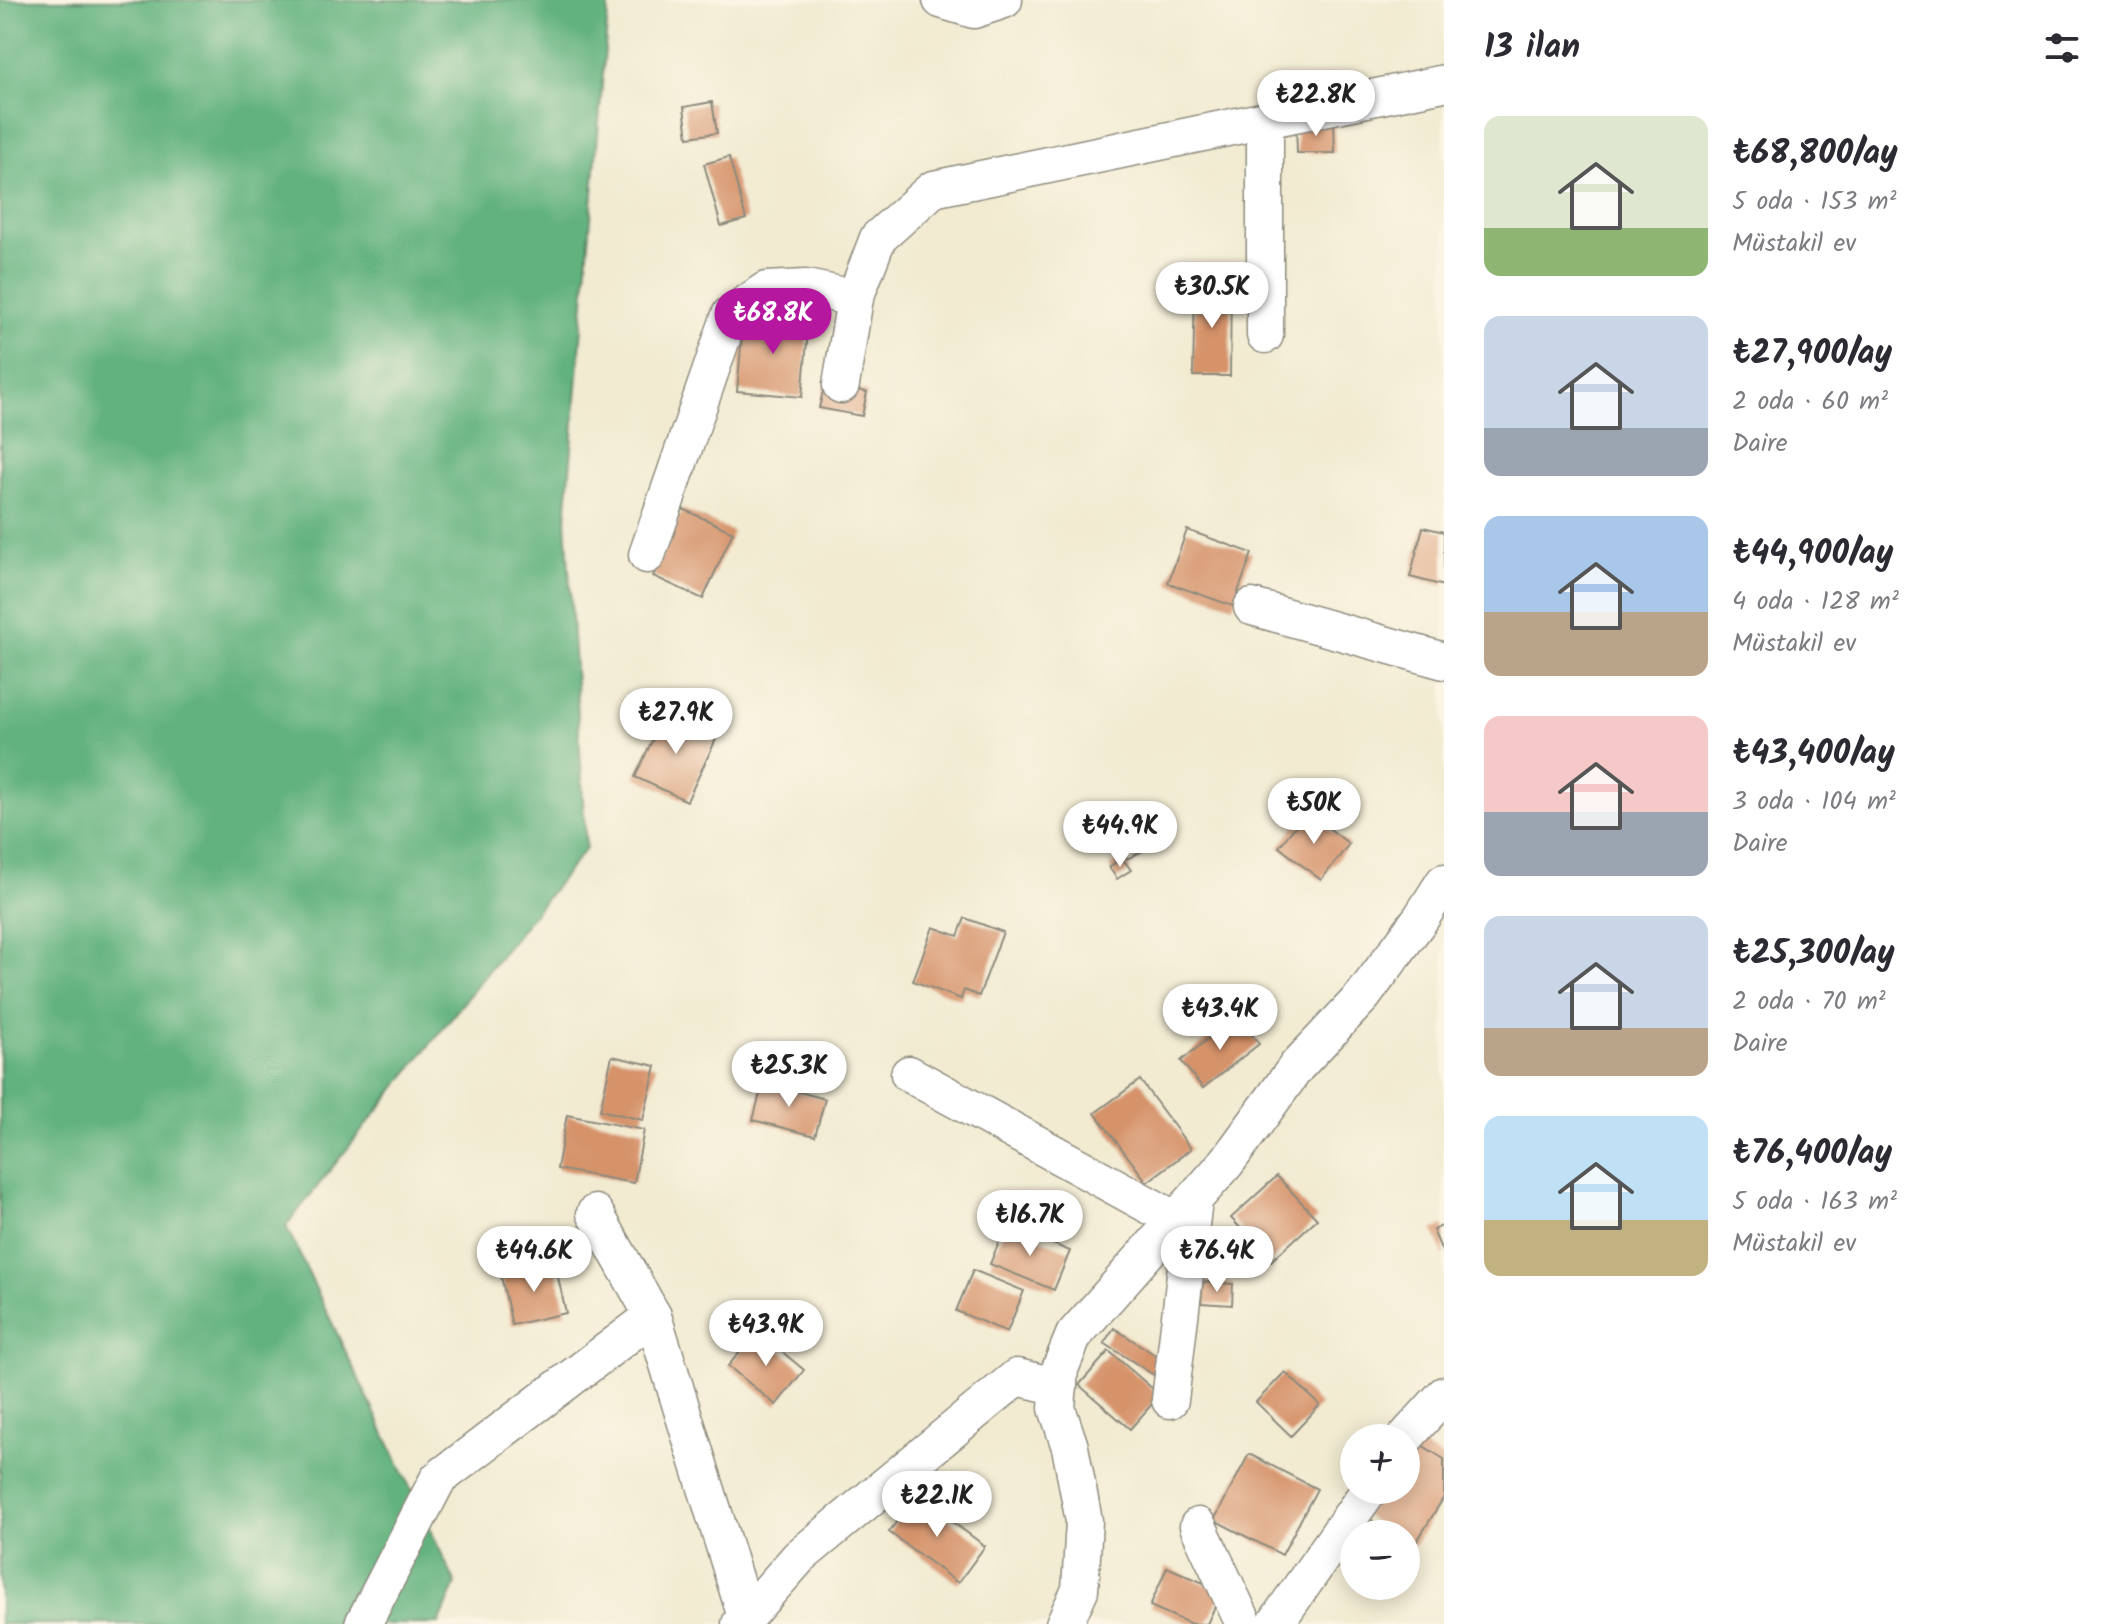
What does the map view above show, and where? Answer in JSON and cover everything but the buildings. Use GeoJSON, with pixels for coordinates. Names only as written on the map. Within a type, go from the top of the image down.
{"type":"FeatureCollection","features":[{"type":"Feature","properties":{"kind":"street"},"geometry":{"type":"LineString","coordinates":[[941,0],[974,10],[1004,0]]}},
{"type":"Feature","properties":{"kind":"street"},"geometry":{"type":"LineString","coordinates":[[841,385],[855,298],[878,238],[933,189],[1444,83]]}},
{"type":"Feature","properties":{"kind":"street"},"geometry":{"type":"LineString","coordinates":[[1265,120],[1265,335]]}},
{"type":"Feature","properties":{"kind":"street"},"geometry":{"type":"LineString","coordinates":[[647,555],[730,315],[766,290],[806,288],[855,298]]}},
{"type":"Feature","properties":{"kind":"street"},"geometry":{"type":"LineString","coordinates":[[1252,607],[1444,661]]}},
{"type":"Feature","properties":{"kind":"street"},"geometry":{"type":"LineString","coordinates":[[1064,1624],[1080,1590],[1084,1521],[1070,1447],[1057,1408],[1060,1369],[1074,1335],[1227,1162],[1297,1066],[1433,927],[1444,882]]}},
{"type":"Feature","properties":{"kind":"street"},"geometry":{"type":"LineString","coordinates":[[909,1074],[1185,1210]]}},
{"type":"Feature","properties":{"kind":"street"},"geometry":{"type":"LineString","coordinates":[[1170,1400],[1185,1210]]}},
{"type":"Feature","properties":{"kind":"street"},"geometry":{"type":"LineString","coordinates":[[595,1213],[653,1316],[743,1620]]}},
{"type":"Feature","properties":{"kind":"street"},"geometry":{"type":"LineString","coordinates":[[363,1624],[438,1479],[653,1316]]}},
{"type":"Feature","properties":{"kind":"street"},"geometry":{"type":"LineString","coordinates":[[743,1620],[799,1557],[1017,1377],[1059,1387]]}},
{"type":"Feature","properties":{"kind":"street"},"geometry":{"type":"LineString","coordinates":[[1418,1424],[1444,1395]]}},
{"type":"Feature","properties":{"kind":"street"},"geometry":{"type":"LineString","coordinates":[[1275,1624],[1359,1504]]}},
{"type":"Feature","properties":{"kind":"street"},"geometry":{"type":"LineString","coordinates":[[1198,1526],[1244,1624]]}},
{"type":"Feature","properties":{"kind":"green space"},"geometry":{"type":"Polygon","coordinates":[[[0,0],[609,0],[566,520],[586,848],[286,1226],[456,1584],[439,1624],[0,1624],[0,0]]]}}]}
